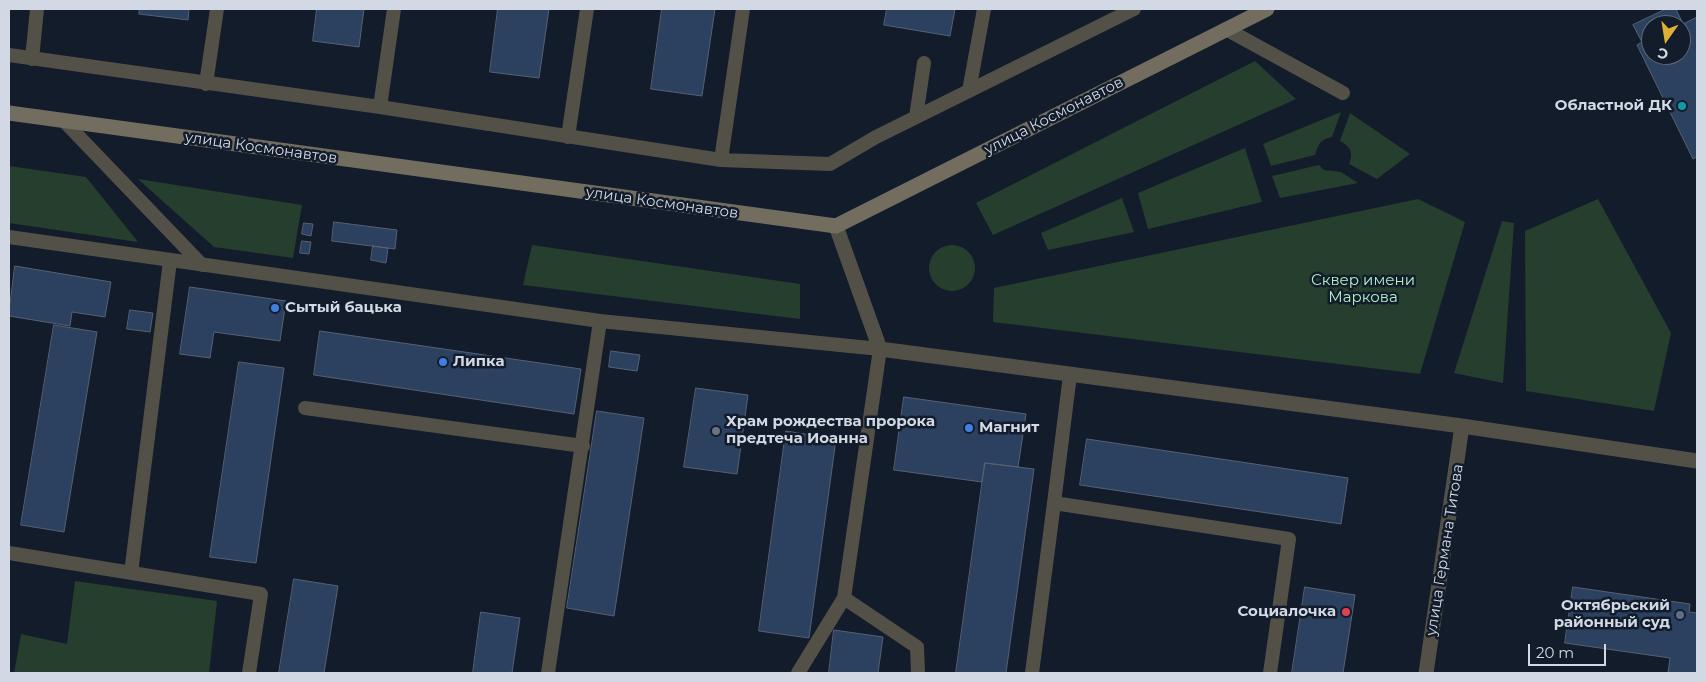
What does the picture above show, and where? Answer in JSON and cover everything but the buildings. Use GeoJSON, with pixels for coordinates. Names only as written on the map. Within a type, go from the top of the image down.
{"type":"FeatureCollection","features":[{"type":"Feature","properties":{"kind":"main road","name":"улица Космонавтов"},"geometry":{"type":"LineString","coordinates":[[9,113],[836,226],[1267,9]]}},
{"type":"Feature","properties":{"kind":"street"},"geometry":{"type":"LineString","coordinates":[[836,226],[880,349],[1462,426],[1697,461]]}},
{"type":"Feature","properties":{"kind":"street","name":"улица Германа Титова"},"geometry":{"type":"LineString","coordinates":[[1426,673],[1462,426]]}},
{"type":"Feature","properties":{"kind":"lane"},"geometry":{"type":"LineString","coordinates":[[32,59],[37,9]]}},
{"type":"Feature","properties":{"kind":"lane"},"geometry":{"type":"LineString","coordinates":[[206,84],[216,9]]}},
{"type":"Feature","properties":{"kind":"lane"},"geometry":{"type":"LineString","coordinates":[[380,107],[394,9]]}},
{"type":"Feature","properties":{"kind":"lane"},"geometry":{"type":"LineString","coordinates":[[568,137],[587,9]]}},
{"type":"Feature","properties":{"kind":"lane"},"geometry":{"type":"LineString","coordinates":[[721,160],[743,9]]}},
{"type":"Feature","properties":{"kind":"lane"},"geometry":{"type":"LineString","coordinates":[[969,91],[984,9]]}},
{"type":"Feature","properties":{"kind":"lane"},"geometry":{"type":"LineString","coordinates":[[9,56],[380,107],[721,160],[830,164],[916,117],[1134,9]]}},
{"type":"Feature","properties":{"kind":"lane"},"geometry":{"type":"LineString","coordinates":[[1226,30],[1343,93]]}},
{"type":"Feature","properties":{"kind":"lane"},"geometry":{"type":"LineString","coordinates":[[916,117],[924,63]]}},
{"type":"Feature","properties":{"kind":"lane"},"geometry":{"type":"LineString","coordinates":[[63,120],[202,265]]}},
{"type":"Feature","properties":{"kind":"lane"},"geometry":{"type":"LineString","coordinates":[[9,237],[600,321],[880,349],[844,598],[798,673]]}},
{"type":"Feature","properties":{"kind":"lane"},"geometry":{"type":"LineString","coordinates":[[131,573],[170,261]]}},
{"type":"Feature","properties":{"kind":"lane"},"geometry":{"type":"LineString","coordinates":[[548,673],[584,446],[600,321]]}},
{"type":"Feature","properties":{"kind":"lane"},"geometry":{"type":"LineString","coordinates":[[1032,673],[1070,375]]}},
{"type":"Feature","properties":{"kind":"lane"},"geometry":{"type":"LineString","coordinates":[[305,408],[584,446]]}},
{"type":"Feature","properties":{"kind":"lane"},"geometry":{"type":"LineString","coordinates":[[1054,503],[1289,539],[1270,673]]}},
{"type":"Feature","properties":{"kind":"lane"},"geometry":{"type":"LineString","coordinates":[[9,553],[261,594],[249,673]]}},
{"type":"Feature","properties":{"kind":"lane"},"geometry":{"type":"LineString","coordinates":[[844,598],[917,647],[918,673]]}},
{"type":"Feature","properties":{"kind":"green space"},"geometry":{"type":"Polygon","coordinates":[[[1255,61],[1296,99],[993,235],[976,203],[1255,61]]]}},
{"type":"Feature","properties":{"kind":"green space"},"geometry":{"type":"Polygon","coordinates":[[[1341,112],[1332,137],[1320,143],[1315,155],[1271,166],[1263,144],[1341,112]]]}},
{"type":"Feature","properties":{"kind":"green space"},"geometry":{"type":"Polygon","coordinates":[[[1350,113],[1410,154],[1377,179],[1349,164],[1350,150],[1340,141],[1350,113]]]}},
{"type":"Feature","properties":{"kind":"green space"},"geometry":{"type":"Polygon","coordinates":[[[1245,148],[1262,202],[1148,229],[1138,193],[1245,148]]]}},
{"type":"Feature","properties":{"kind":"green space"},"geometry":{"type":"Polygon","coordinates":[[[1319,165],[1324,170],[1341,172],[1358,183],[1280,198],[1272,176],[1319,165]]]}},
{"type":"Feature","properties":{"kind":"green space"},"geometry":{"type":"Polygon","coordinates":[[[9,166],[86,177],[138,242],[9,223],[9,166]]]}},
{"type":"Feature","properties":{"kind":"green space"},"geometry":{"type":"Polygon","coordinates":[[[138,179],[302,205],[293,258],[214,247],[138,179]]]}},
{"type":"Feature","properties":{"kind":"green space"},"geometry":{"type":"Polygon","coordinates":[[[1122,198],[1134,232],[1048,250],[1041,233],[1122,198]]]}},
{"type":"Feature","properties":{"kind":"green space","name":"Сквер имени Маркова"},"geometry":{"type":"Polygon","coordinates":[[[1418,199],[1465,222],[1420,374],[993,322],[994,288],[1418,199]]]}},
{"type":"Feature","properties":{"kind":"green space"},"geometry":{"type":"Polygon","coordinates":[[[1598,199],[1671,333],[1654,411],[1526,391],[1525,231],[1598,199]]]}},
{"type":"Feature","properties":{"kind":"green space"},"geometry":{"type":"Polygon","coordinates":[[[1502,221],[1514,223],[1503,383],[1454,373],[1502,221]]]}},
{"type":"Feature","properties":{"kind":"green space"},"geometry":{"type":"Polygon","coordinates":[[[532,245],[800,284],[800,319],[523,285],[532,245]]]}},
{"type":"Feature","properties":{"kind":"green space"},"geometry":{"type":"Polygon","coordinates":[[[948,245],[956,245],[965,249],[971,255],[975,268],[971,281],[965,287],[956,291],[948,291],[939,287],[933,281],[929,272],[929,264],[933,255],[939,249],[948,245]]]}},
{"type":"Feature","properties":{"kind":"green space"},"geometry":{"type":"Polygon","coordinates":[[[75,581],[217,601],[209,673],[14,673],[21,634],[67,644],[75,581]]]}},
{"type":"Feature","properties":{"kind":"place","name":"Областной ДК"},"geometry":{"type":"Point","coordinates":[1682,106]}},
{"type":"Feature","properties":{"kind":"place","name":"Сытый бацька"},"geometry":{"type":"Point","coordinates":[275,308]}},
{"type":"Feature","properties":{"kind":"place","name":"Липка"},"geometry":{"type":"Point","coordinates":[443,362]}},
{"type":"Feature","properties":{"kind":"place","name":"Магнит"},"geometry":{"type":"Point","coordinates":[969,428]}},
{"type":"Feature","properties":{"kind":"place","name":"Храм рождества пророка предтеча Иоанна"},"geometry":{"type":"Point","coordinates":[716,431]}},
{"type":"Feature","properties":{"kind":"place","name":"Социалочка"},"geometry":{"type":"Point","coordinates":[1346,612]}},
{"type":"Feature","properties":{"kind":"place","name":"Октябрьский районный суд"},"geometry":{"type":"Point","coordinates":[1680,615]}}]}
